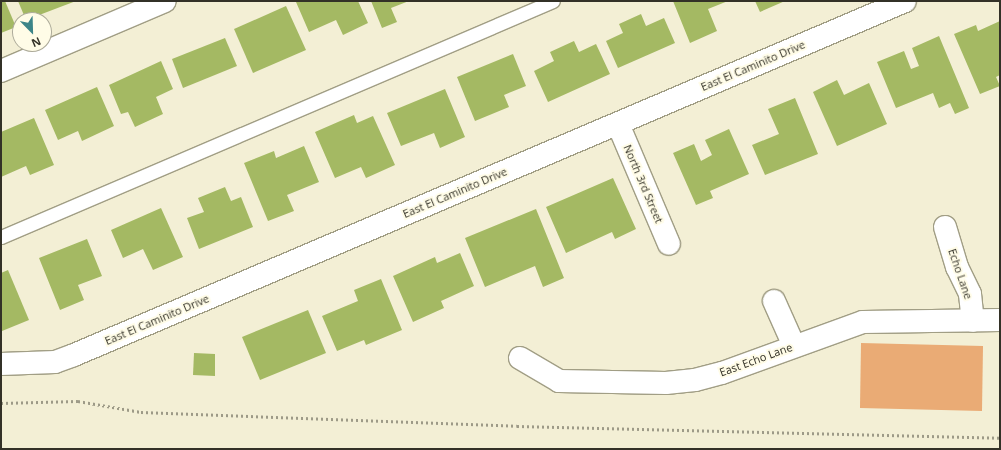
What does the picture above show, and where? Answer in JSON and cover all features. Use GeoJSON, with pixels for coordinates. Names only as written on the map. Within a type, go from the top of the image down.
{"type":"FeatureCollection","features":[{"type":"Feature","properties":{"kind":"street"},"geometry":{"type":"LineString","coordinates":[[1,71],[165,1]]}},
{"type":"Feature","properties":{"kind":"street","name":"East El Caminito Drive"},"geometry":{"type":"LineString","coordinates":[[1,364],[55,362],[74,355],[904,1]]}},
{"type":"Feature","properties":{"kind":"street","name":"North 3rd Street"},"geometry":{"type":"LineString","coordinates":[[618,124],[669,244]]}},
{"type":"Feature","properties":{"kind":"street","name":"Echo Lane"},"geometry":{"type":"LineString","coordinates":[[945,227],[957,267],[970,294],[973,321]]}},
{"type":"Feature","properties":{"kind":"street"},"geometry":{"type":"LineString","coordinates":[[774,301],[794,346]]}},
{"type":"Feature","properties":{"kind":"street","name":"East Echo Lane"},"geometry":{"type":"LineString","coordinates":[[520,358],[559,381],[666,383],[695,380],[722,373],[863,322],[973,321],[998,319]]}},
{"type":"Feature","properties":{"kind":"lane"},"geometry":{"type":"LineString","coordinates":[[1,237],[553,1]]}},
{"type":"Feature","properties":{"kind":"path"},"geometry":{"type":"LineString","coordinates":[[1,403],[78,401],[141,412],[517,426],[1000,438]]}},
{"type":"Feature","properties":{"kind":"shaded area"},"geometry":{"type":"Polygon","coordinates":[[[861,343],[983,346],[982,411],[860,408],[861,343]]]}},
{"type":"Feature","properties":{"kind":"building"},"geometry":{"type":"Polygon","coordinates":[[[1,1],[5,1],[12,18],[12,29],[1,33],[1,1]]]}},
{"type":"Feature","properties":{"kind":"building"},"geometry":{"type":"Polygon","coordinates":[[[18,1],[76,1],[47,12],[23,12],[18,1]]]}},
{"type":"Feature","properties":{"kind":"building"},"geometry":{"type":"Polygon","coordinates":[[[358,1],[368,23],[343,35],[336,20],[309,32],[296,2],[358,1]]]}},
{"type":"Feature","properties":{"kind":"building"},"geometry":{"type":"Polygon","coordinates":[[[371,1],[409,1],[391,8],[397,22],[382,28],[371,1]]]}},
{"type":"Feature","properties":{"kind":"building"},"geometry":{"type":"Polygon","coordinates":[[[673,1],[728,1],[708,9],[717,31],[690,43],[673,1]]]}},
{"type":"Feature","properties":{"kind":"building"},"geometry":{"type":"Polygon","coordinates":[[[755,1],[785,1],[760,12],[755,1]]]}},
{"type":"Feature","properties":{"kind":"building"},"geometry":{"type":"Polygon","coordinates":[[[286,6],[306,50],[253,73],[234,29],[286,6]]]}},
{"type":"Feature","properties":{"kind":"building"},"geometry":{"type":"Polygon","coordinates":[[[641,14],[646,26],[664,18],[675,43],[618,68],[606,41],[623,33],[619,24],[641,14]]]}},
{"type":"Feature","properties":{"kind":"building"},"geometry":{"type":"Polygon","coordinates":[[[1000,21],[1000,75],[996,77],[1000,86],[980,94],[954,34],[976,25],[978,31],[1000,21]]]}},
{"type":"Feature","properties":{"kind":"building"},"geometry":{"type":"Polygon","coordinates":[[[939,36],[969,108],[955,114],[950,103],[939,108],[933,93],[896,108],[877,62],[904,51],[911,69],[919,66],[912,48],[939,36]]]}},
{"type":"Feature","properties":{"kind":"building"},"geometry":{"type":"Polygon","coordinates":[[[225,38],[237,66],[183,88],[172,59],[225,38]]]}},
{"type":"Feature","properties":{"kind":"building"},"geometry":{"type":"Polygon","coordinates":[[[574,41],[579,52],[596,44],[610,74],[548,102],[534,71],[554,61],[550,52],[574,41]]]}},
{"type":"Feature","properties":{"kind":"building"},"geometry":{"type":"Polygon","coordinates":[[[513,54],[526,86],[504,95],[509,107],[475,121],[457,77],[513,54]]]}},
{"type":"Feature","properties":{"kind":"building"},"geometry":{"type":"Polygon","coordinates":[[[161,61],[173,89],[156,97],[163,114],[135,127],[128,112],[121,114],[109,85],[161,61]]]}},
{"type":"Feature","properties":{"kind":"building"},"geometry":{"type":"Polygon","coordinates":[[[837,80],[844,95],[869,83],[887,124],[837,146],[813,92],[837,80]]]}},
{"type":"Feature","properties":{"kind":"building"},"geometry":{"type":"Polygon","coordinates":[[[97,87],[114,126],[82,141],[78,131],[58,140],[45,110],[97,87]]]}},
{"type":"Feature","properties":{"kind":"building"},"geometry":{"type":"Polygon","coordinates":[[[445,89],[465,137],[440,148],[434,133],[401,146],[387,113],[445,89]]]}},
{"type":"Feature","properties":{"kind":"building"},"geometry":{"type":"Polygon","coordinates":[[[795,98],[818,154],[765,175],[752,145],[779,134],[768,109],[795,98]]]}},
{"type":"Feature","properties":{"kind":"building"},"geometry":{"type":"Polygon","coordinates":[[[354,115],[357,123],[373,116],[395,165],[366,178],[361,167],[335,178],[315,132],[354,115]]]}},
{"type":"Feature","properties":{"kind":"building"},"geometry":{"type":"Polygon","coordinates":[[[34,118],[54,165],[30,175],[26,166],[1,177],[1,132],[34,118]]]}},
{"type":"Feature","properties":{"kind":"building"},"geometry":{"type":"Polygon","coordinates":[[[729,129],[749,174],[710,191],[713,198],[696,205],[673,153],[694,144],[701,161],[712,155],[705,140],[729,129]]]}},
{"type":"Feature","properties":{"kind":"building"},"geometry":{"type":"Polygon","coordinates":[[[304,146],[319,182],[287,195],[294,211],[268,221],[244,163],[274,151],[276,158],[304,146]]]}},
{"type":"Feature","properties":{"kind":"building"},"geometry":{"type":"Polygon","coordinates":[[[613,178],[636,229],[615,239],[612,232],[566,253],[546,207],[613,178]]]}},
{"type":"Feature","properties":{"kind":"building"},"geometry":{"type":"Polygon","coordinates":[[[225,187],[231,201],[241,197],[253,227],[199,249],[187,218],[204,212],[198,198],[225,187]]]}},
{"type":"Feature","properties":{"kind":"building"},"geometry":{"type":"Polygon","coordinates":[[[161,208],[183,257],[153,270],[143,249],[123,258],[111,230],[161,208]]]}},
{"type":"Feature","properties":{"kind":"building"},"geometry":{"type":"Polygon","coordinates":[[[536,209],[564,278],[543,287],[535,266],[485,287],[465,238],[536,209]]]}},
{"type":"Feature","properties":{"kind":"building"},"geometry":{"type":"Polygon","coordinates":[[[87,239],[102,276],[78,285],[84,300],[60,310],[39,258],[87,239]]]}},
{"type":"Feature","properties":{"kind":"building"},"geometry":{"type":"Polygon","coordinates":[[[460,253],[474,286],[441,301],[444,308],[413,322],[393,276],[435,257],[437,263],[460,253]]]}},
{"type":"Feature","properties":{"kind":"building"},"geometry":{"type":"Polygon","coordinates":[[[8,270],[29,320],[2,331],[1,273],[8,270]]]}},
{"type":"Feature","properties":{"kind":"building"},"geometry":{"type":"Polygon","coordinates":[[[381,279],[402,330],[366,345],[364,340],[337,351],[322,316],[358,301],[354,290],[381,279]]]}},
{"type":"Feature","properties":{"kind":"building"},"geometry":{"type":"Polygon","coordinates":[[[308,310],[326,353],[260,380],[242,337],[308,310]]]}},
{"type":"Feature","properties":{"kind":"building"},"geometry":{"type":"Polygon","coordinates":[[[194,353],[215,354],[215,376],[193,375],[194,353]]]}}]}
